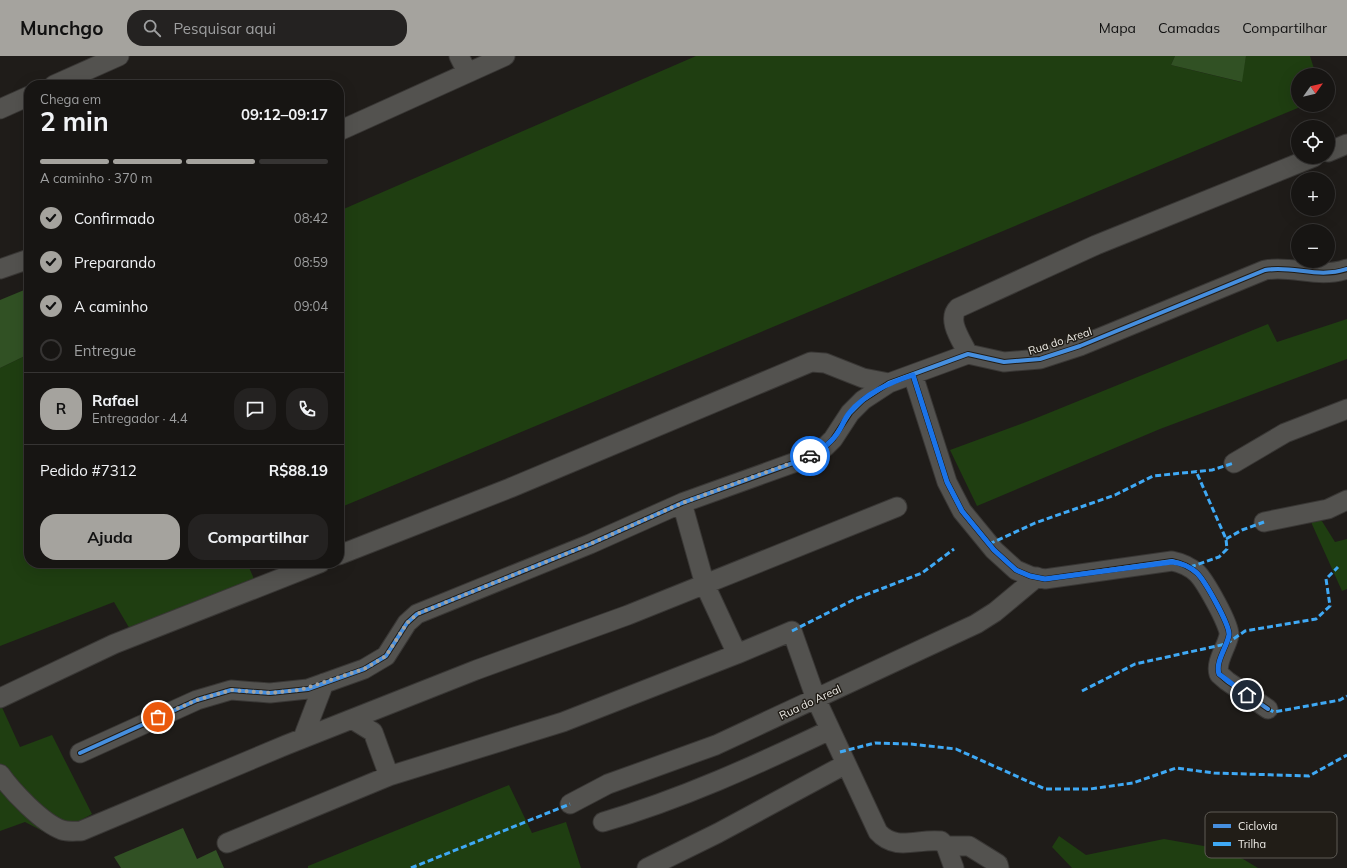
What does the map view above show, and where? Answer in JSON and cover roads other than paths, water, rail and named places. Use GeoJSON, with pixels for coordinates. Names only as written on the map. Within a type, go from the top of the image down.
{"type":"FeatureCollection","features":[{"type":"Feature","properties":{"kind":"street"},"geometry":{"type":"LineString","coordinates":[[65,80],[119,56]]}},
{"type":"Feature","properties":{"kind":"street"},"geometry":{"type":"LineString","coordinates":[[344,128],[463,64],[505,56]]}},
{"type":"Feature","properties":{"kind":"street"},"geometry":{"type":"LineString","coordinates":[[0,109],[24,98]]}},
{"type":"Feature","properties":{"kind":"street"},"geometry":{"type":"LineString","coordinates":[[1335,149],[1347,144]]}},
{"type":"Feature","properties":{"kind":"street"},"geometry":{"type":"LineString","coordinates":[[80,753],[197,700],[220,693],[231,690],[270,693],[308,689],[364,669],[386,656],[407,623],[417,614],[590,544],[682,503],[807,458],[819,451],[833,439],[844,421],[856,406],[890,383],[968,354],[953,322],[953,314],[958,308],[1096,246],[1297,164]]}},
{"type":"Feature","properties":{"kind":"street"},"geometry":{"type":"LineString","coordinates":[[0,269],[24,261]]}},
{"type":"Feature","properties":{"kind":"street","name":"Rua do Areal"},"geometry":{"type":"LineString","coordinates":[[968,354],[1004,362],[1040,359],[1080,346],[1265,270],[1286,268],[1325,274],[1347,269]]}},
{"type":"Feature","properties":{"kind":"street"},"geometry":{"type":"LineString","coordinates":[[344,554],[510,488],[811,362],[825,362],[863,378],[890,383]]}},
{"type":"Feature","properties":{"kind":"street"},"geometry":{"type":"LineString","coordinates":[[913,375],[947,482],[962,511],[994,550],[1016,570],[1030,576],[1045,579],[1172,562],[1182,563],[1198,574],[1228,625],[1229,635],[1219,667],[1219,674],[1268,709]]}},
{"type":"Feature","properties":{"kind":"street"},"geometry":{"type":"LineString","coordinates":[[1234,463],[1286,433],[1347,409]]}},
{"type":"Feature","properties":{"kind":"street"},"geometry":{"type":"LineString","coordinates":[[1264,522],[1328,509],[1347,500]]}},
{"type":"Feature","properties":{"kind":"street"},"geometry":{"type":"LineString","coordinates":[[682,503],[705,585],[737,654]]}},
{"type":"Feature","properties":{"kind":"street"},"geometry":{"type":"LineString","coordinates":[[0,774],[21,800],[45,819],[62,830],[81,831],[303,738],[476,670],[628,615],[897,507]]}},
{"type":"Feature","properties":{"kind":"street"},"geometry":{"type":"LineString","coordinates":[[0,698],[114,644],[307,568]]}},
{"type":"Feature","properties":{"kind":"street","name":"Rua do Areal"},"geometry":{"type":"LineString","coordinates":[[570,804],[608,784],[716,745],[976,624],[995,612],[1037,577]]}},
{"type":"Feature","properties":{"kind":"street"},"geometry":{"type":"LineString","coordinates":[[227,843],[389,776],[563,722],[792,631],[816,699],[874,824],[884,838],[900,844],[940,843],[969,846],[998,864],[999,868]]}},
{"type":"Feature","properties":{"kind":"street"},"geometry":{"type":"LineString","coordinates":[[303,738],[324,683]]}},
{"type":"Feature","properties":{"kind":"street"},"geometry":{"type":"LineString","coordinates":[[352,719],[373,732],[389,776]]}},
{"type":"Feature","properties":{"kind":"street"},"geometry":{"type":"LineString","coordinates":[[603,822],[650,808],[748,769],[830,730]]}},
{"type":"Feature","properties":{"kind":"street"},"geometry":{"type":"LineString","coordinates":[[647,868],[718,833],[846,764]]}},
{"type":"Feature","properties":{"kind":"street"},"geometry":{"type":"LineString","coordinates":[[940,843],[954,868]]}}]}
